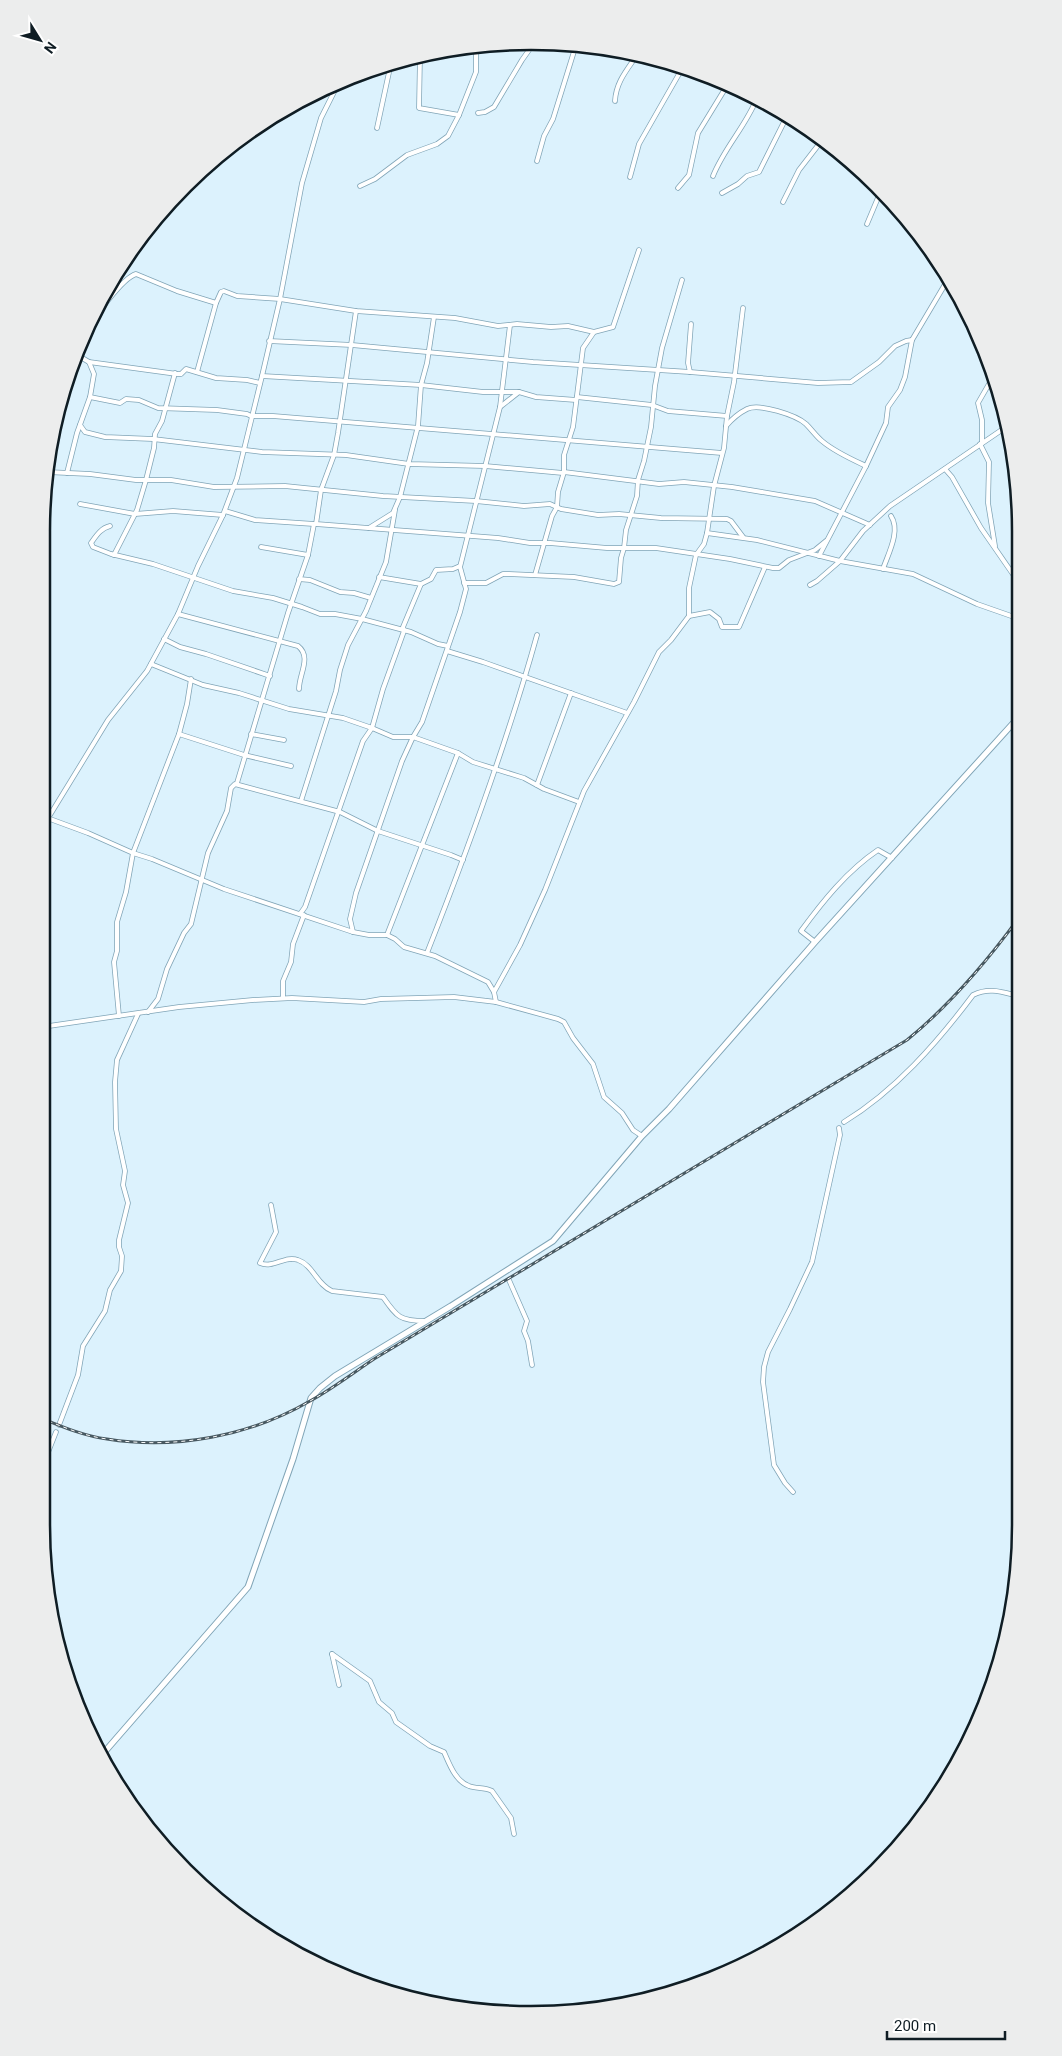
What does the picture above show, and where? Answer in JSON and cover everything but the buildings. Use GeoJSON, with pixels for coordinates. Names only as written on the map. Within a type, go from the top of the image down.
{"type":"FeatureCollection","features":[{"type":"Feature","properties":{"kind":"street"},"geometry":{"type":"LineString","coordinates":[[478,113],[485,112],[494,107],[529,50]]}},
{"type":"Feature","properties":{"kind":"street"},"geometry":{"type":"LineString","coordinates":[[537,161],[544,136],[553,119],[574,52]]}},
{"type":"Feature","properties":{"kind":"street"},"geometry":{"type":"LineString","coordinates":[[360,186],[375,179],[407,155],[437,144],[448,136],[459,115],[476,72],[476,53]]}},
{"type":"Feature","properties":{"kind":"street"},"geometry":{"type":"LineString","coordinates":[[615,101],[616,90],[621,78],[634,61]]}},
{"type":"Feature","properties":{"kind":"street"},"geometry":{"type":"LineString","coordinates":[[420,63],[418,108],[459,115]]}},
{"type":"Feature","properties":{"kind":"street"},"geometry":{"type":"LineString","coordinates":[[377,128],[389,72]]}},
{"type":"Feature","properties":{"kind":"street"},"geometry":{"type":"LineString","coordinates":[[630,177],[639,144],[679,74]]}},
{"type":"Feature","properties":{"kind":"street"},"geometry":{"type":"LineString","coordinates":[[678,188],[689,175],[698,133],[724,91]]}},
{"type":"Feature","properties":{"kind":"street"},"geometry":{"type":"LineString","coordinates":[[50,817],[88,750],[108,720],[141,680],[151,664],[178,614],[198,566],[224,513],[244,449],[262,376],[280,299],[302,183],[321,118],[333,93]]}},
{"type":"Feature","properties":{"kind":"street"},"geometry":{"type":"LineString","coordinates":[[713,176],[718,163],[732,144],[753,105]]}},
{"type":"Feature","properties":{"kind":"street"},"geometry":{"type":"LineString","coordinates":[[722,193],[738,184],[747,176],[759,172],[784,122]]}},
{"type":"Feature","properties":{"kind":"street"},"geometry":{"type":"LineString","coordinates":[[783,202],[799,170],[818,145]]}},
{"type":"Feature","properties":{"kind":"street"},"geometry":{"type":"LineString","coordinates":[[867,224],[878,198]]}},
{"type":"Feature","properties":{"kind":"street"},"geometry":{"type":"LineString","coordinates":[[197,372],[216,303],[221,292],[224,291],[237,296],[280,299],[356,311],[434,317],[498,326],[517,324],[551,327],[568,326],[594,332],[613,327],[639,250]]}},
{"type":"Feature","properties":{"kind":"street"},"geometry":{"type":"LineString","coordinates":[[109,300],[129,276],[136,274],[177,291],[216,303]]}},
{"type":"Feature","properties":{"kind":"street"},"geometry":{"type":"LineString","coordinates":[[464,583],[486,583],[503,574],[574,577],[617,584],[621,572],[620,558],[637,496],[638,480],[652,418],[652,405],[662,348],[682,280]]}},
{"type":"Feature","properties":{"kind":"street"},"geometry":{"type":"LineString","coordinates":[[819,556],[886,423],[888,407],[900,390],[905,377],[912,340],[945,286]]}},
{"type":"Feature","properties":{"kind":"street"},"geometry":{"type":"LineString","coordinates":[[494,992],[545,890],[584,791],[658,652],[671,640],[689,616],[688,588],[696,555],[704,544],[707,533],[735,376],[743,308]]}},
{"type":"Feature","properties":{"kind":"street"},"geometry":{"type":"LineString","coordinates":[[148,1012],[158,999],[167,969],[184,933],[191,924],[208,853],[229,803],[231,788],[237,783],[261,699],[308,555],[321,490],[334,455],[347,380],[356,311]]}},
{"type":"Feature","properties":{"kind":"street"},"geometry":{"type":"LineString","coordinates":[[301,800],[328,717],[346,651],[386,562],[395,510],[418,426],[422,385],[434,317]]}},
{"type":"Feature","properties":{"kind":"street"},"geometry":{"type":"LineString","coordinates":[[690,372],[688,363],[691,324]]}},
{"type":"Feature","properties":{"kind":"street"},"geometry":{"type":"LineString","coordinates":[[353,932],[350,919],[356,892],[412,737],[422,722],[466,589],[460,566],[500,407],[510,325]]}},
{"type":"Feature","properties":{"kind":"street"},"geometry":{"type":"LineString","coordinates":[[535,576],[552,516],[557,507],[558,492],[564,473],[564,454],[573,427],[583,348],[594,332]]}},
{"type":"Feature","properties":{"kind":"street"},"geometry":{"type":"LineString","coordinates":[[269,341],[352,345],[428,353],[818,383],[851,382],[879,362],[895,346],[912,340]]}},
{"type":"Feature","properties":{"kind":"street"},"geometry":{"type":"LineString","coordinates":[[83,359],[89,362],[111,364],[137,370],[160,370],[181,374],[186,369],[216,378],[247,380],[260,383]]}},
{"type":"Feature","properties":{"kind":"street"},"geometry":{"type":"LineString","coordinates":[[67,473],[90,396],[94,374],[89,362]]}},
{"type":"Feature","properties":{"kind":"street"},"geometry":{"type":"LineString","coordinates":[[114,555],[135,514],[154,448],[153,439],[165,408],[175,373]]}},
{"type":"Feature","properties":{"kind":"street"},"geometry":{"type":"LineString","coordinates":[[262,376],[422,385],[483,392],[519,392],[536,397],[652,405],[668,411],[727,416]]}},
{"type":"Feature","properties":{"kind":"street"},"geometry":{"type":"LineString","coordinates":[[988,384],[978,403],[982,420],[981,443],[990,462],[988,503],[995,548]]}},
{"type":"Feature","properties":{"kind":"street"},"geometry":{"type":"LineString","coordinates":[[500,407],[519,392]]}},
{"type":"Feature","properties":{"kind":"street"},"geometry":{"type":"LineString","coordinates":[[90,396],[120,403],[126,399],[139,400],[158,408],[217,410],[251,416],[418,426],[493,435],[722,453]]}},
{"type":"Feature","properties":{"kind":"street"},"geometry":{"type":"LineString","coordinates":[[726,426],[733,418],[747,409],[782,411],[794,416],[806,425],[821,441],[834,450],[866,466]]}},
{"type":"Feature","properties":{"kind":"street"},"geometry":{"type":"LineString","coordinates":[[80,425],[85,432],[105,437],[153,439],[244,449],[346,455],[409,464],[485,466],[638,480],[659,484],[684,482],[815,501],[870,525]]}},
{"type":"Feature","properties":{"kind":"street"},"geometry":{"type":"LineString","coordinates":[[810,585],[817,582],[840,561],[857,538],[902,497],[1001,430]]}},
{"type":"Feature","properties":{"kind":"street"},"geometry":{"type":"LineString","coordinates":[[945,469],[952,477],[981,528],[1012,573]]}},
{"type":"Feature","properties":{"kind":"street"},"geometry":{"type":"LineString","coordinates":[[54,472],[233,487],[285,486],[524,506],[550,504],[598,515],[619,514],[630,516],[709,518],[731,521],[743,537]]}},
{"type":"Feature","properties":{"kind":"street"},"geometry":{"type":"LineString","coordinates":[[80,504],[135,514],[173,511],[224,513],[255,520],[468,535],[530,543],[656,548],[779,568],[790,560],[815,550],[826,541]]}},
{"type":"Feature","properties":{"kind":"street"},"geometry":{"type":"LineString","coordinates":[[368,528],[395,510]]}},
{"type":"Feature","properties":{"kind":"street"},"geometry":{"type":"LineString","coordinates":[[883,570],[895,532],[895,522],[891,516]]}},
{"type":"Feature","properties":{"kind":"street"},"geometry":{"type":"LineString","coordinates":[[110,526],[104,528],[91,543],[96,549],[153,564],[194,579],[239,592],[273,598],[320,614],[335,614],[362,619],[448,646]]}},
{"type":"Feature","properties":{"kind":"street"},"geometry":{"type":"LineString","coordinates":[[707,533],[743,537],[840,561],[913,574],[977,604],[1012,616]]}},
{"type":"Feature","properties":{"kind":"street"},"geometry":{"type":"LineString","coordinates":[[261,547],[308,555]]}},
{"type":"Feature","properties":{"kind":"street"},"geometry":{"type":"LineString","coordinates":[[283,998],[284,981],[291,962],[302,914],[340,812],[364,740],[372,728],[383,689],[404,631],[403,627],[422,584],[431,579],[436,570],[453,569],[460,566]]}},
{"type":"Feature","properties":{"kind":"street"},"geometry":{"type":"LineString","coordinates":[[689,616],[710,612],[719,620],[722,627],[738,627],[764,567]]}},
{"type":"Feature","properties":{"kind":"street"},"geometry":{"type":"LineString","coordinates":[[379,577],[422,584]]}},
{"type":"Feature","properties":{"kind":"street"},"geometry":{"type":"LineString","coordinates":[[299,579],[310,580],[340,592],[354,593],[371,598]]}},
{"type":"Feature","properties":{"kind":"street"},"geometry":{"type":"LineString","coordinates":[[178,614],[298,646],[305,654],[299,689]]}},
{"type":"Feature","properties":{"kind":"street"},"geometry":{"type":"LineString","coordinates":[[427,953],[463,860],[525,677],[537,635]]}},
{"type":"Feature","properties":{"kind":"street"},"geometry":{"type":"LineString","coordinates":[[164,639],[180,647],[270,676]]}},
{"type":"Feature","properties":{"kind":"street"},"geometry":{"type":"LineString","coordinates":[[447,651],[627,713]]}},
{"type":"Feature","properties":{"kind":"street"},"geometry":{"type":"LineString","coordinates":[[151,664],[203,685],[261,699],[289,709],[343,718],[394,737],[412,737],[458,752],[466,759],[524,778],[579,802]]}},
{"type":"Feature","properties":{"kind":"street"},"geometry":{"type":"LineString","coordinates":[[119,1016],[114,962],[117,951],[117,922],[134,853],[179,734],[191,679]]}},
{"type":"Feature","properties":{"kind":"street"},"geometry":{"type":"LineString","coordinates":[[537,785],[571,693]]}},
{"type":"Feature","properties":{"kind":"street"},"geometry":{"type":"LineString","coordinates":[[106,1750],[248,1587],[293,1459],[311,1398],[335,1376],[553,1240],[642,1136],[669,1109],[815,942],[1012,725]]}},
{"type":"Feature","properties":{"kind":"street"},"geometry":{"type":"LineString","coordinates":[[179,734],[244,755],[290,766]]}},
{"type":"Feature","properties":{"kind":"street"},"geometry":{"type":"LineString","coordinates":[[251,734],[284,740]]}},
{"type":"Feature","properties":{"kind":"street"},"geometry":{"type":"LineString","coordinates":[[387,935],[458,752]]}},
{"type":"Feature","properties":{"kind":"street"},"geometry":{"type":"LineString","coordinates":[[237,783],[340,812],[378,831],[463,860]]}},
{"type":"Feature","properties":{"kind":"street"},"geometry":{"type":"LineString","coordinates":[[50,819],[88,832],[202,881],[353,932],[369,935],[387,935],[404,947],[427,953],[488,982],[494,992],[496,1002]]}},
{"type":"Feature","properties":{"kind":"street"},"geometry":{"type":"LineString","coordinates":[[815,942],[801,930],[825,899],[866,858],[878,850],[892,858]]}},
{"type":"Feature","properties":{"kind":"street"},"geometry":{"type":"LineString","coordinates":[[844,1122],[864,1110],[923,1057],[974,995],[982,991],[996,990],[1012,994]]}},
{"type":"Feature","properties":{"kind":"street"},"geometry":{"type":"LineString","coordinates":[[50,1026],[193,1005],[283,998],[357,1002],[454,997],[496,1002],[558,1018],[564,1022],[573,1038],[593,1064],[604,1097],[622,1113],[633,1130],[642,1136]]}},
{"type":"Feature","properties":{"kind":"street"},"geometry":{"type":"LineString","coordinates":[[59,1425],[78,1375],[83,1346],[105,1311],[110,1290],[121,1271],[122,1256],[119,1247],[128,1203],[123,1185],[125,1171],[116,1129],[115,1082],[117,1060],[138,1014]]}},
{"type":"Feature","properties":{"kind":"street"},"geometry":{"type":"LineString","coordinates":[[794,1492],[785,1483],[774,1465],[763,1382],[764,1367],[768,1352],[812,1262],[840,1135],[839,1128]]}},
{"type":"Feature","properties":{"kind":"street"},"geometry":{"type":"LineString","coordinates":[[271,1205],[276,1232],[260,1263],[270,1265],[295,1259],[304,1262],[325,1288],[332,1292],[383,1297],[396,1316],[404,1320],[425,1321]]}},
{"type":"Feature","properties":{"kind":"street"},"geometry":{"type":"LineString","coordinates":[[509,1280],[527,1321],[524,1331],[528,1341],[532,1364]]}},
{"type":"Feature","properties":{"kind":"street"},"geometry":{"type":"LineString","coordinates":[[50,1447],[56,1432]]}},
{"type":"Feature","properties":{"kind":"street"},"geometry":{"type":"LineString","coordinates":[[339,1685],[332,1654],[367,1678],[379,1702],[392,1713],[396,1722],[430,1746],[444,1752],[447,1762],[460,1780],[469,1786],[492,1791],[511,1818],[514,1834]]}},
{"type":"Feature","properties":{"kind":"railway"},"geometry":{"type":"LineString","coordinates":[[50,1422],[98,1438],[159,1443],[212,1437],[263,1423],[287,1413],[907,1040],[938,1013],[966,983],[1012,927]]}}]}
